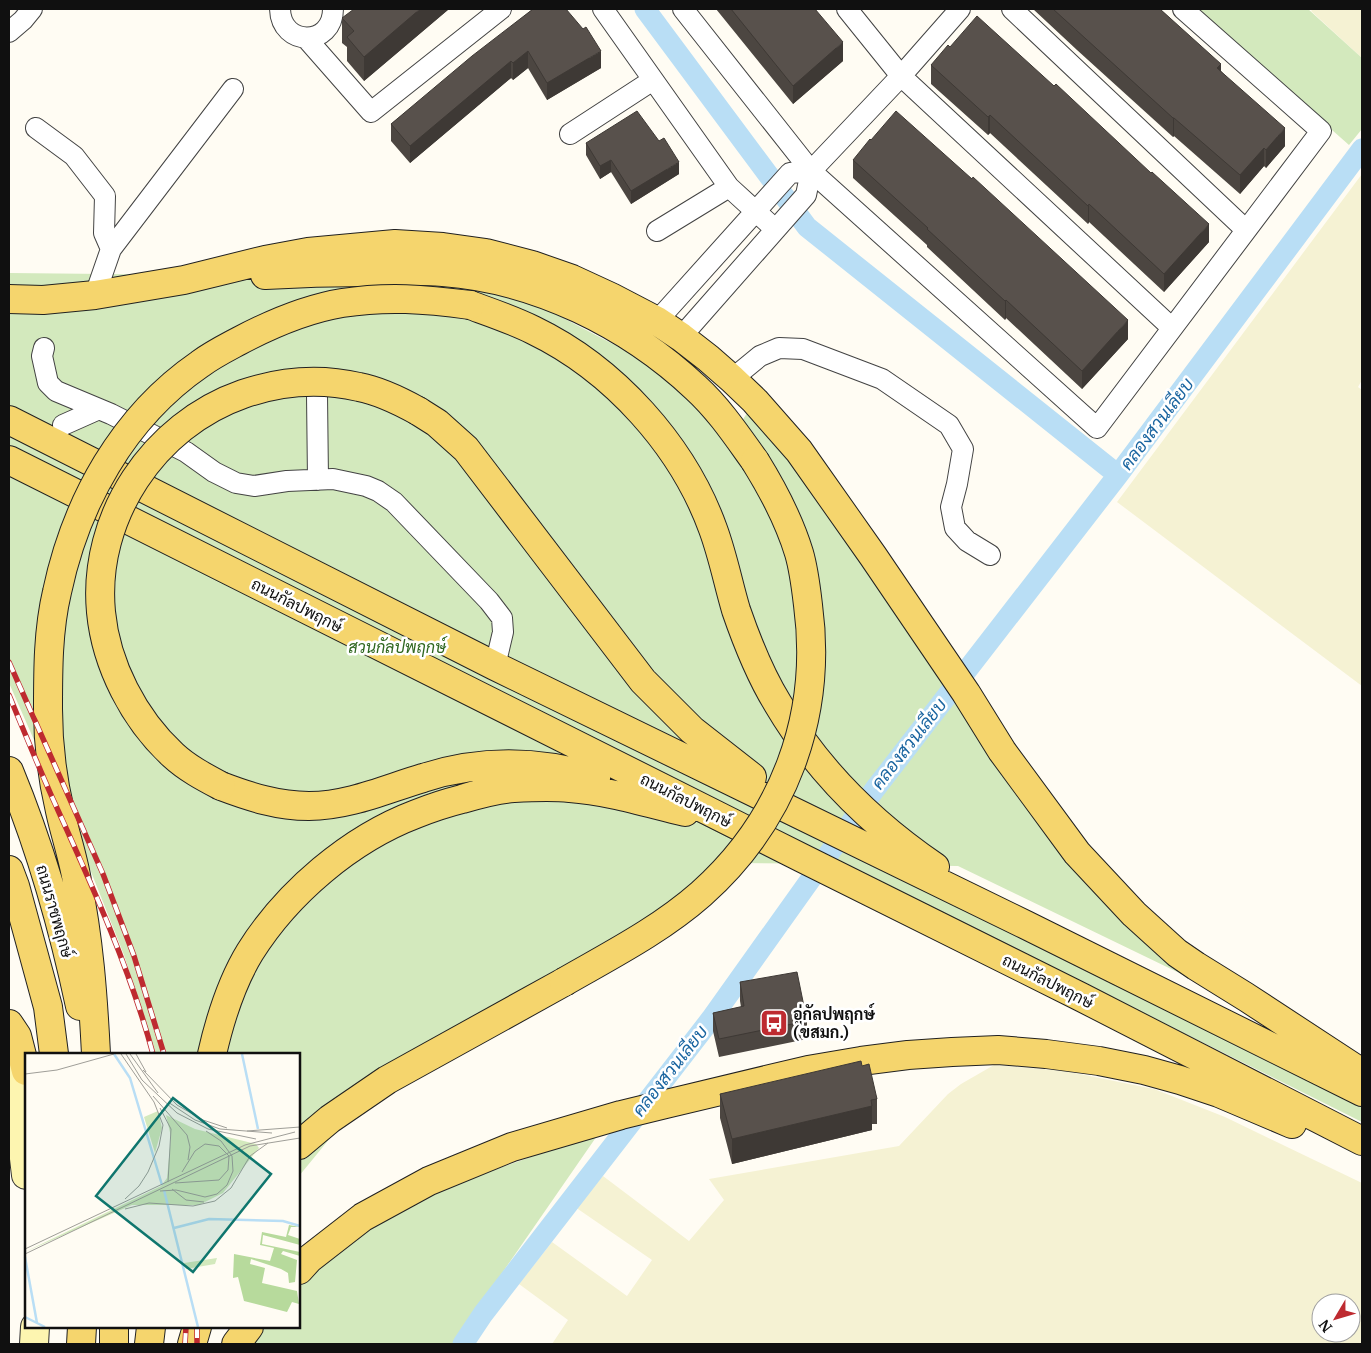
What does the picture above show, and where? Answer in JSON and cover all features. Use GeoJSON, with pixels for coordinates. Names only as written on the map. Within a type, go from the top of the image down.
{"type":"FeatureCollection","features":[{"type":"Feature","properties":{"kind":"main road"},"geometry":{"type":"LineString","coordinates":[[9,299],[43,300],[95,295],[184,280],[265,260],[308,252],[395,244],[444,247],[486,253],[532,265],[572,279],[658,322],[681,336],[732,379],[755,401],[798,451],[873,556],[966,693],[1002,751],[1077,853],[1134,914],[1177,953],[1362,1074]]}},
{"type":"Feature","properties":{"kind":"main road"},"geometry":{"type":"LineString","coordinates":[[184,280],[300,273],[417,270],[466,274],[526,289],[590,314],[657,355],[697,389],[718,411],[755,461],[774,492],[799,553],[806,584],[812,652],[810,685],[799,744],[790,769],[770,811],[741,853],[700,894],[635,941],[387,1080],[330,1119],[300,1144]]}},
{"type":"Feature","properties":{"kind":"main road"},"geometry":{"type":"LineString","coordinates":[[96,1053],[91,970],[86,926],[77,878],[60,811],[48,736],[49,644],[52,615],[56,592],[76,524],[111,456],[152,404],[176,382],[201,363],[258,331],[314,310],[370,300],[426,300],[470,306],[501,316],[535,331],[568,350],[606,378],[640,411],[671,449],[696,489],[713,530],[736,610],[748,641],[769,688],[813,757],[847,794],[917,854],[1026,925]]}},
{"type":"Feature","properties":{"kind":"main road"},"geometry":{"type":"LineString","coordinates":[[728,822],[584,775],[527,764],[474,766],[447,771],[359,798],[335,804],[311,806],[266,802],[221,786],[189,768],[173,755],[150,729],[125,691],[109,651],[105,634],[101,612],[101,588],[106,546],[121,503],[134,479],[164,442],[196,416],[214,406],[251,391],[289,383],[324,382],[360,387],[398,400],[438,423],[466,449],[643,681],[669,708],[719,753],[815,822]]}},
{"type":"Feature","properties":{"kind":"main road"},"geometry":{"type":"LineString","coordinates":[[9,420],[495,666],[1026,925],[1362,1092]]}},
{"type":"Feature","properties":{"kind":"main road","name":"ถนนกัลปพฤกษ์"},"geometry":{"type":"LineString","coordinates":[[9,460],[728,822],[1081,997],[1362,1141]]}},
{"type":"Feature","properties":{"kind":"main road","name":"ถนนราชพฤกษ์"},"geometry":{"type":"LineString","coordinates":[[9,771],[51,889],[90,1053]]}},
{"type":"Feature","properties":{"kind":"main road"},"geometry":{"type":"LineString","coordinates":[[212,1053],[222,1014],[242,967],[250,952],[292,898],[342,855],[364,840],[414,814],[485,793],[512,788],[537,787],[571,788],[602,793],[728,822]]}},
{"type":"Feature","properties":{"kind":"main road","name":"ถนนราชพฤกษ์"},"geometry":{"type":"LineString","coordinates":[[9,870],[48,1007],[54,1053]]}},
{"type":"Feature","properties":{"kind":"main road"},"geometry":{"type":"LineString","coordinates":[[9,1024],[17,1036],[25,1066]]}},
{"type":"Feature","properties":{"kind":"main road"},"geometry":{"type":"LineString","coordinates":[[9,1033],[25,1167]]}},
{"type":"Feature","properties":{"kind":"main road"},"geometry":{"type":"LineString","coordinates":[[300,1269],[309,1259],[362,1217],[429,1181],[512,1147],[621,1115],[808,1070],[908,1055],[998,1050],[1099,1061],[1144,1070],[1219,1093],[1362,1157]]}},
{"type":"Feature","properties":{"kind":"main road"},"geometry":{"type":"LineString","coordinates":[[34,1344],[35,1328]]}},
{"type":"Feature","properties":{"kind":"main road"},"geometry":{"type":"LineString","coordinates":[[81,1344],[82,1328]]}},
{"type":"Feature","properties":{"kind":"main road"},"geometry":{"type":"LineString","coordinates":[[114,1328],[114,1344]]}},
{"type":"Feature","properties":{"kind":"main road"},"geometry":{"type":"LineString","coordinates":[[149,1344],[150,1328]]}},
{"type":"Feature","properties":{"kind":"main road"},"geometry":{"type":"LineString","coordinates":[[192,1344],[197,1328]]}},
{"type":"Feature","properties":{"kind":"main road"},"geometry":{"type":"LineString","coordinates":[[236,1344],[247,1328]]}},
{"type":"Feature","properties":{"kind":"street"},"geometry":{"type":"LineString","coordinates":[[9,32],[32,9]]}},
{"type":"Feature","properties":{"kind":"street"},"geometry":{"type":"LineString","coordinates":[[280,9],[280,17],[290,32],[306,38],[322,33],[328,27],[332,19],[333,9]]}},
{"type":"Feature","properties":{"kind":"street"},"geometry":{"type":"LineString","coordinates":[[306,38],[371,112],[501,9]]}},
{"type":"Feature","properties":{"kind":"street"},"geometry":{"type":"LineString","coordinates":[[603,9],[729,187],[761,205],[780,224]]}},
{"type":"Feature","properties":{"kind":"street"},"geometry":{"type":"LineString","coordinates":[[683,9],[811,171],[1097,428],[1321,131],[1183,9]]}},
{"type":"Feature","properties":{"kind":"street"},"geometry":{"type":"LineString","coordinates":[[847,9],[901,76],[1172,328]]}},
{"type":"Feature","properties":{"kind":"street"},"geometry":{"type":"LineString","coordinates":[[681,336],[806,195],[811,171],[901,76],[960,9]]}},
{"type":"Feature","properties":{"kind":"street"},"geometry":{"type":"LineString","coordinates":[[1012,9],[1246,230]]}},
{"type":"Feature","properties":{"kind":"street"},"geometry":{"type":"LineString","coordinates":[[570,134],[653,80]]}},
{"type":"Feature","properties":{"kind":"street"},"geometry":{"type":"LineString","coordinates":[[95,295],[111,249],[233,89]]}},
{"type":"Feature","properties":{"kind":"street"},"geometry":{"type":"LineString","coordinates":[[36,128],[74,156],[105,196],[104,233],[111,249]]}},
{"type":"Feature","properties":{"kind":"street"},"geometry":{"type":"LineString","coordinates":[[658,322],[790,174],[811,171]]}},
{"type":"Feature","properties":{"kind":"street"},"geometry":{"type":"LineString","coordinates":[[657,231],[729,187]]}},
{"type":"Feature","properties":{"kind":"street"},"geometry":{"type":"LineString","coordinates":[[44,348],[42,356],[48,383],[56,391],[99,409],[186,452],[214,472],[236,483],[254,486],[287,481],[333,479],[366,486],[378,491],[394,502],[489,601],[502,618],[503,632],[495,666]]}},
{"type":"Feature","properties":{"kind":"street"},"geometry":{"type":"LineString","coordinates":[[732,379],[760,356],[779,348],[803,349],[882,379],[890,384],[949,425],[963,449],[951,507],[955,528],[967,541],[990,555]]}},
{"type":"Feature","properties":{"kind":"street"},"geometry":{"type":"LineString","coordinates":[[316,395],[318,480]]}},
{"type":"Feature","properties":{"kind":"street"},"geometry":{"type":"LineString","coordinates":[[63,425],[99,409]]}},
{"type":"Feature","properties":{"kind":"shaded area"},"geometry":{"type":"Polygon","coordinates":[[[1313,9],[1362,9],[1362,58],[1311,11],[1313,9]]]}},
{"type":"Feature","properties":{"kind":"shaded area"},"geometry":{"type":"Polygon","coordinates":[[[1362,174],[1362,380],[1358,387],[1362,390],[1362,686],[1117,502],[1362,174]]]}},
{"type":"Feature","properties":{"kind":"shaded area"},"geometry":{"type":"Polygon","coordinates":[[[994,1065],[1065,1071],[1154,1089],[1225,1117],[1362,1183],[1362,1344],[552,1344],[568,1320],[519,1284],[552,1242],[627,1296],[652,1260],[575,1207],[603,1176],[689,1241],[724,1200],[709,1179],[899,1146],[948,1094],[961,1084],[994,1065]]]}},
{"type":"Feature","properties":{"kind":"green space"},"geometry":{"type":"Polygon","coordinates":[[[1195,9],[1308,9],[1362,58],[1362,129],[1349,145],[1195,9]]]}},
{"type":"Feature","properties":{"kind":"green space","name":"สวนกัลปพฤกษ์"},"geometry":{"type":"Polygon","coordinates":[[[9,273],[487,278],[670,374],[734,433],[755,401],[1007,749],[1200,983],[958,866],[881,865],[1362,1105],[1362,1122],[845,864],[732,863],[358,1104],[300,1175],[300,1053],[155,1053],[124,955],[84,854],[9,683],[9,273]]]}},
{"type":"Feature","properties":{"kind":"green space"},"geometry":{"type":"Polygon","coordinates":[[[599,1133],[453,1344],[252,1344],[262,1328],[300,1328],[300,1286],[341,1245],[381,1214],[474,1177],[599,1133]]]}},
{"type":"Feature","properties":{"kind":"building"},"geometry":{"type":"Polygon","coordinates":[[[354,9],[420,9],[364,57],[347,37],[354,31],[342,18],[354,9]]]}},
{"type":"Feature","properties":{"kind":"building"},"geometry":{"type":"Polygon","coordinates":[[[533,9],[566,9],[583,29],[586,27],[601,51],[547,83],[528,51],[513,63],[511,61],[410,146],[391,124],[472,56],[533,9]]]}},
{"type":"Feature","properties":{"kind":"building"},"geometry":{"type":"Polygon","coordinates":[[[731,9],[815,9],[843,42],[793,86],[731,9]]]}},
{"type":"Feature","properties":{"kind":"building"},"geometry":{"type":"Polygon","coordinates":[[[1053,9],[1160,9],[1221,64],[1217,68],[1285,128],[1240,175],[1173,118],[1053,9]]]}},
{"type":"Feature","properties":{"kind":"building"},"geometry":{"type":"Polygon","coordinates":[[[977,16],[1054,86],[1056,84],[1151,173],[1209,224],[1164,274],[990,115],[988,117],[931,65],[948,45],[950,47],[977,16]]]}},
{"type":"Feature","properties":{"kind":"building"},"geometry":{"type":"Polygon","coordinates":[[[637,111],[659,141],[664,138],[679,162],[631,191],[611,160],[600,166],[586,143],[637,111]]]}},
{"type":"Feature","properties":{"kind":"building"},"geometry":{"type":"Polygon","coordinates":[[[896,111],[972,179],[973,177],[1128,320],[1082,371],[853,160],[896,111]]]}},
{"type":"Feature","properties":{"kind":"building"},"geometry":{"type":"Polygon","coordinates":[[[797,972],[807,1021],[719,1039],[713,1013],[744,1006],[740,982],[797,972]]]}},
{"type":"Feature","properties":{"kind":"building"},"geometry":{"type":"Polygon","coordinates":[[[861,1061],[862,1066],[869,1064],[877,1099],[871,1100],[872,1106],[732,1139],[720,1094],[861,1061]]]}},
{"type":"Feature","properties":{"kind":"waterway"},"geometry":{"type":"LineString","coordinates":[[645,9],[807,227],[1118,475]]}},
{"type":"Feature","properties":{"kind":"waterway","name":"คลองสวนเลียบ"},"geometry":{"type":"LineString","coordinates":[[463,1344],[483,1314],[711,1019],[875,789],[1118,475],[1362,149]]}},
{"type":"Feature","properties":{"kind":"railway"},"geometry":{"type":"LineString","coordinates":[[9,662],[103,874],[134,956],[164,1053]]}},
{"type":"Feature","properties":{"kind":"railway"},"geometry":{"type":"LineString","coordinates":[[9,695],[121,956],[153,1053]]}},
{"type":"Feature","properties":{"kind":"railway"},"geometry":{"type":"LineString","coordinates":[[185,1344],[186,1328]]}},
{"type":"Feature","properties":{"kind":"railway"},"geometry":{"type":"LineString","coordinates":[[197,1328],[197,1344]]}},
{"type":"Feature","properties":{"kind":"place","name":"อู่กัลปพฤกษ์ (ขสมก.)"},"geometry":{"type":"Point","coordinates":[774,1023]}}]}
